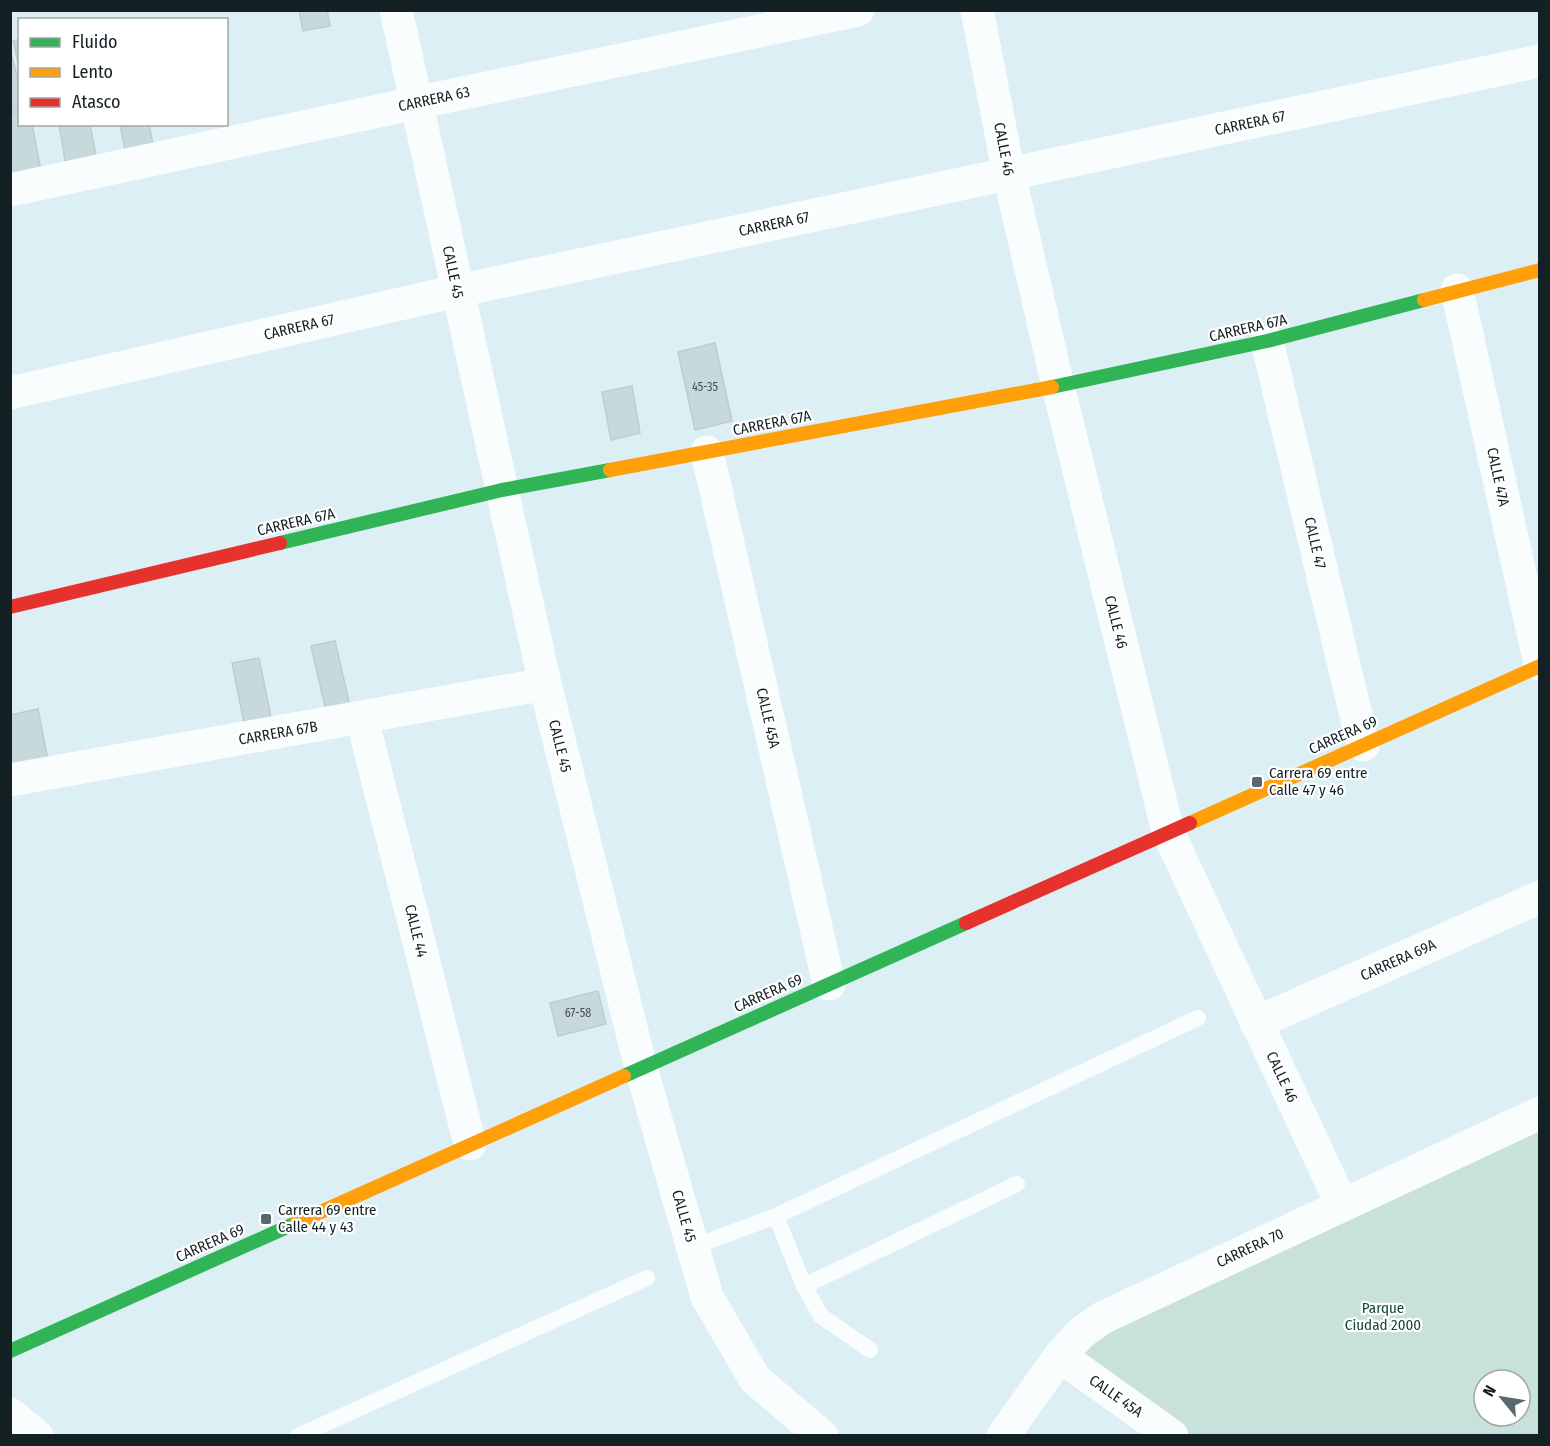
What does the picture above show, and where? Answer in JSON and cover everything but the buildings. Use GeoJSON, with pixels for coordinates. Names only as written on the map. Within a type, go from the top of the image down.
{"type":"FeatureCollection","features":[{"type":"Feature","properties":{"kind":"street","name":"CALLE 45"},"geometry":{"type":"LineString","coordinates":[[396,10],[545,684],[641,1068],[707,1297],[755,1379],[822,1436]]}},
{"type":"Feature","properties":{"kind":"street","name":"CARRERA 63"},"geometry":{"type":"LineString","coordinates":[[10,190],[858,10]]}},
{"type":"Feature","properties":{"kind":"street","name":"CALLE 46"},"geometry":{"type":"LineString","coordinates":[[977,10],[1009,174],[1058,386],[1168,832],[1342,1205]]}},
{"type":"Feature","properties":{"kind":"street","name":"CARRERA 67"},"geometry":{"type":"LineString","coordinates":[[10,393],[458,291],[1539,62]]}},
{"type":"Feature","properties":{"kind":"street","name":"CARRERA 67A"},"geometry":{"type":"LineString","coordinates":[[10,607],[502,490],[1058,386],[1267,341],[1539,270]]}},
{"type":"Feature","properties":{"kind":"street","name":"CALLE 47A"},"geometry":{"type":"LineString","coordinates":[[1457,290],[1539,665]]}},
{"type":"Feature","properties":{"kind":"street","name":"CALLE 47"},"geometry":{"type":"LineString","coordinates":[[1267,341],[1363,745]]}},
{"type":"Feature","properties":{"kind":"street","name":"CALLE 45A"},"geometry":{"type":"LineString","coordinates":[[707,452],[829,984]]}},
{"type":"Feature","properties":{"kind":"street","name":"CARRERA 69"},"geometry":{"type":"LineString","coordinates":[[10,1351],[1539,665]]}},
{"type":"Feature","properties":{"kind":"street","name":"CARRERA 67B"},"geometry":{"type":"LineString","coordinates":[[10,780],[545,684]]}},
{"type":"Feature","properties":{"kind":"street","name":"CALLE 44"},"geometry":{"type":"LineString","coordinates":[[362,718],[470,1144]]}},
{"type":"Feature","properties":{"kind":"street","name":"CARRERA 69A"},"geometry":{"type":"LineString","coordinates":[[1256,1023],[1539,897]]}},
{"type":"Feature","properties":{"kind":"street","name":"CARRERA 70"},"geometry":{"type":"LineString","coordinates":[[1003,1436],[1060,1356],[1081,1333],[1102,1318],[1539,1113]]}},
{"type":"Feature","properties":{"kind":"street","name":"CALLE 45A"},"geometry":{"type":"LineString","coordinates":[[1060,1356],[1172,1436]]}},
{"type":"Feature","properties":{"kind":"street"},"geometry":{"type":"LineString","coordinates":[[10,1414],[37,1436]]}},
{"type":"Feature","properties":{"kind":"lane"},"geometry":{"type":"LineString","coordinates":[[693,1247],[776,1216],[1198,1018]]}},
{"type":"Feature","properties":{"kind":"lane"},"geometry":{"type":"LineString","coordinates":[[804,1286],[1017,1184]]}},
{"type":"Feature","properties":{"kind":"lane"},"geometry":{"type":"LineString","coordinates":[[776,1216],[804,1286],[821,1316],[870,1350]]}},
{"type":"Feature","properties":{"kind":"lane"},"geometry":{"type":"LineString","coordinates":[[298,1436],[647,1278]]}},
{"type":"Feature","properties":{"kind":"green space","name":"Parque Ciudad 2000"},"geometry":{"type":"Polygon","coordinates":[[[1539,1113],[1539,1435],[1172,1435],[1060,1356],[1539,1113]]]}},
{"type":"Feature","properties":{"kind":"traffic: fast"},"geometry":{"type":"LineString","coordinates":[[1052,387],[1267,341],[1424,300]]}},
{"type":"Feature","properties":{"kind":"traffic: fast"},"geometry":{"type":"LineString","coordinates":[[280,543],[502,490],[610,470]]}},
{"type":"Feature","properties":{"kind":"traffic: fast"},"geometry":{"type":"LineString","coordinates":[[624,1076],[966,923]]}},
{"type":"Feature","properties":{"kind":"traffic: fast"},"geometry":{"type":"LineString","coordinates":[[10,1351],[296,1223]]}},
{"type":"Feature","properties":{"kind":"traffic: slow"},"geometry":{"type":"LineString","coordinates":[[1424,300],[1540,270]]}},
{"type":"Feature","properties":{"kind":"traffic: slow"},"geometry":{"type":"LineString","coordinates":[[610,470],[1052,387]]}},
{"type":"Feature","properties":{"kind":"traffic: slow"},"geometry":{"type":"LineString","coordinates":[[1190,823],[1540,666]]}},
{"type":"Feature","properties":{"kind":"traffic: slow"},"geometry":{"type":"LineString","coordinates":[[296,1223],[624,1076]]}},
{"type":"Feature","properties":{"kind":"traffic: jam"},"geometry":{"type":"LineString","coordinates":[[10,607],[280,543]]}},
{"type":"Feature","properties":{"kind":"traffic: jam"},"geometry":{"type":"LineString","coordinates":[[966,923],[1190,823]]}},
{"type":"Feature","properties":{"kind":"place","name":"Carrera 69 entre Calle 47 y 46"},"geometry":{"type":"Point","coordinates":[1257,782]}},
{"type":"Feature","properties":{"kind":"place","name":"Carrera 69 entre Calle 44 y 43"},"geometry":{"type":"Point","coordinates":[266,1219]}}]}
